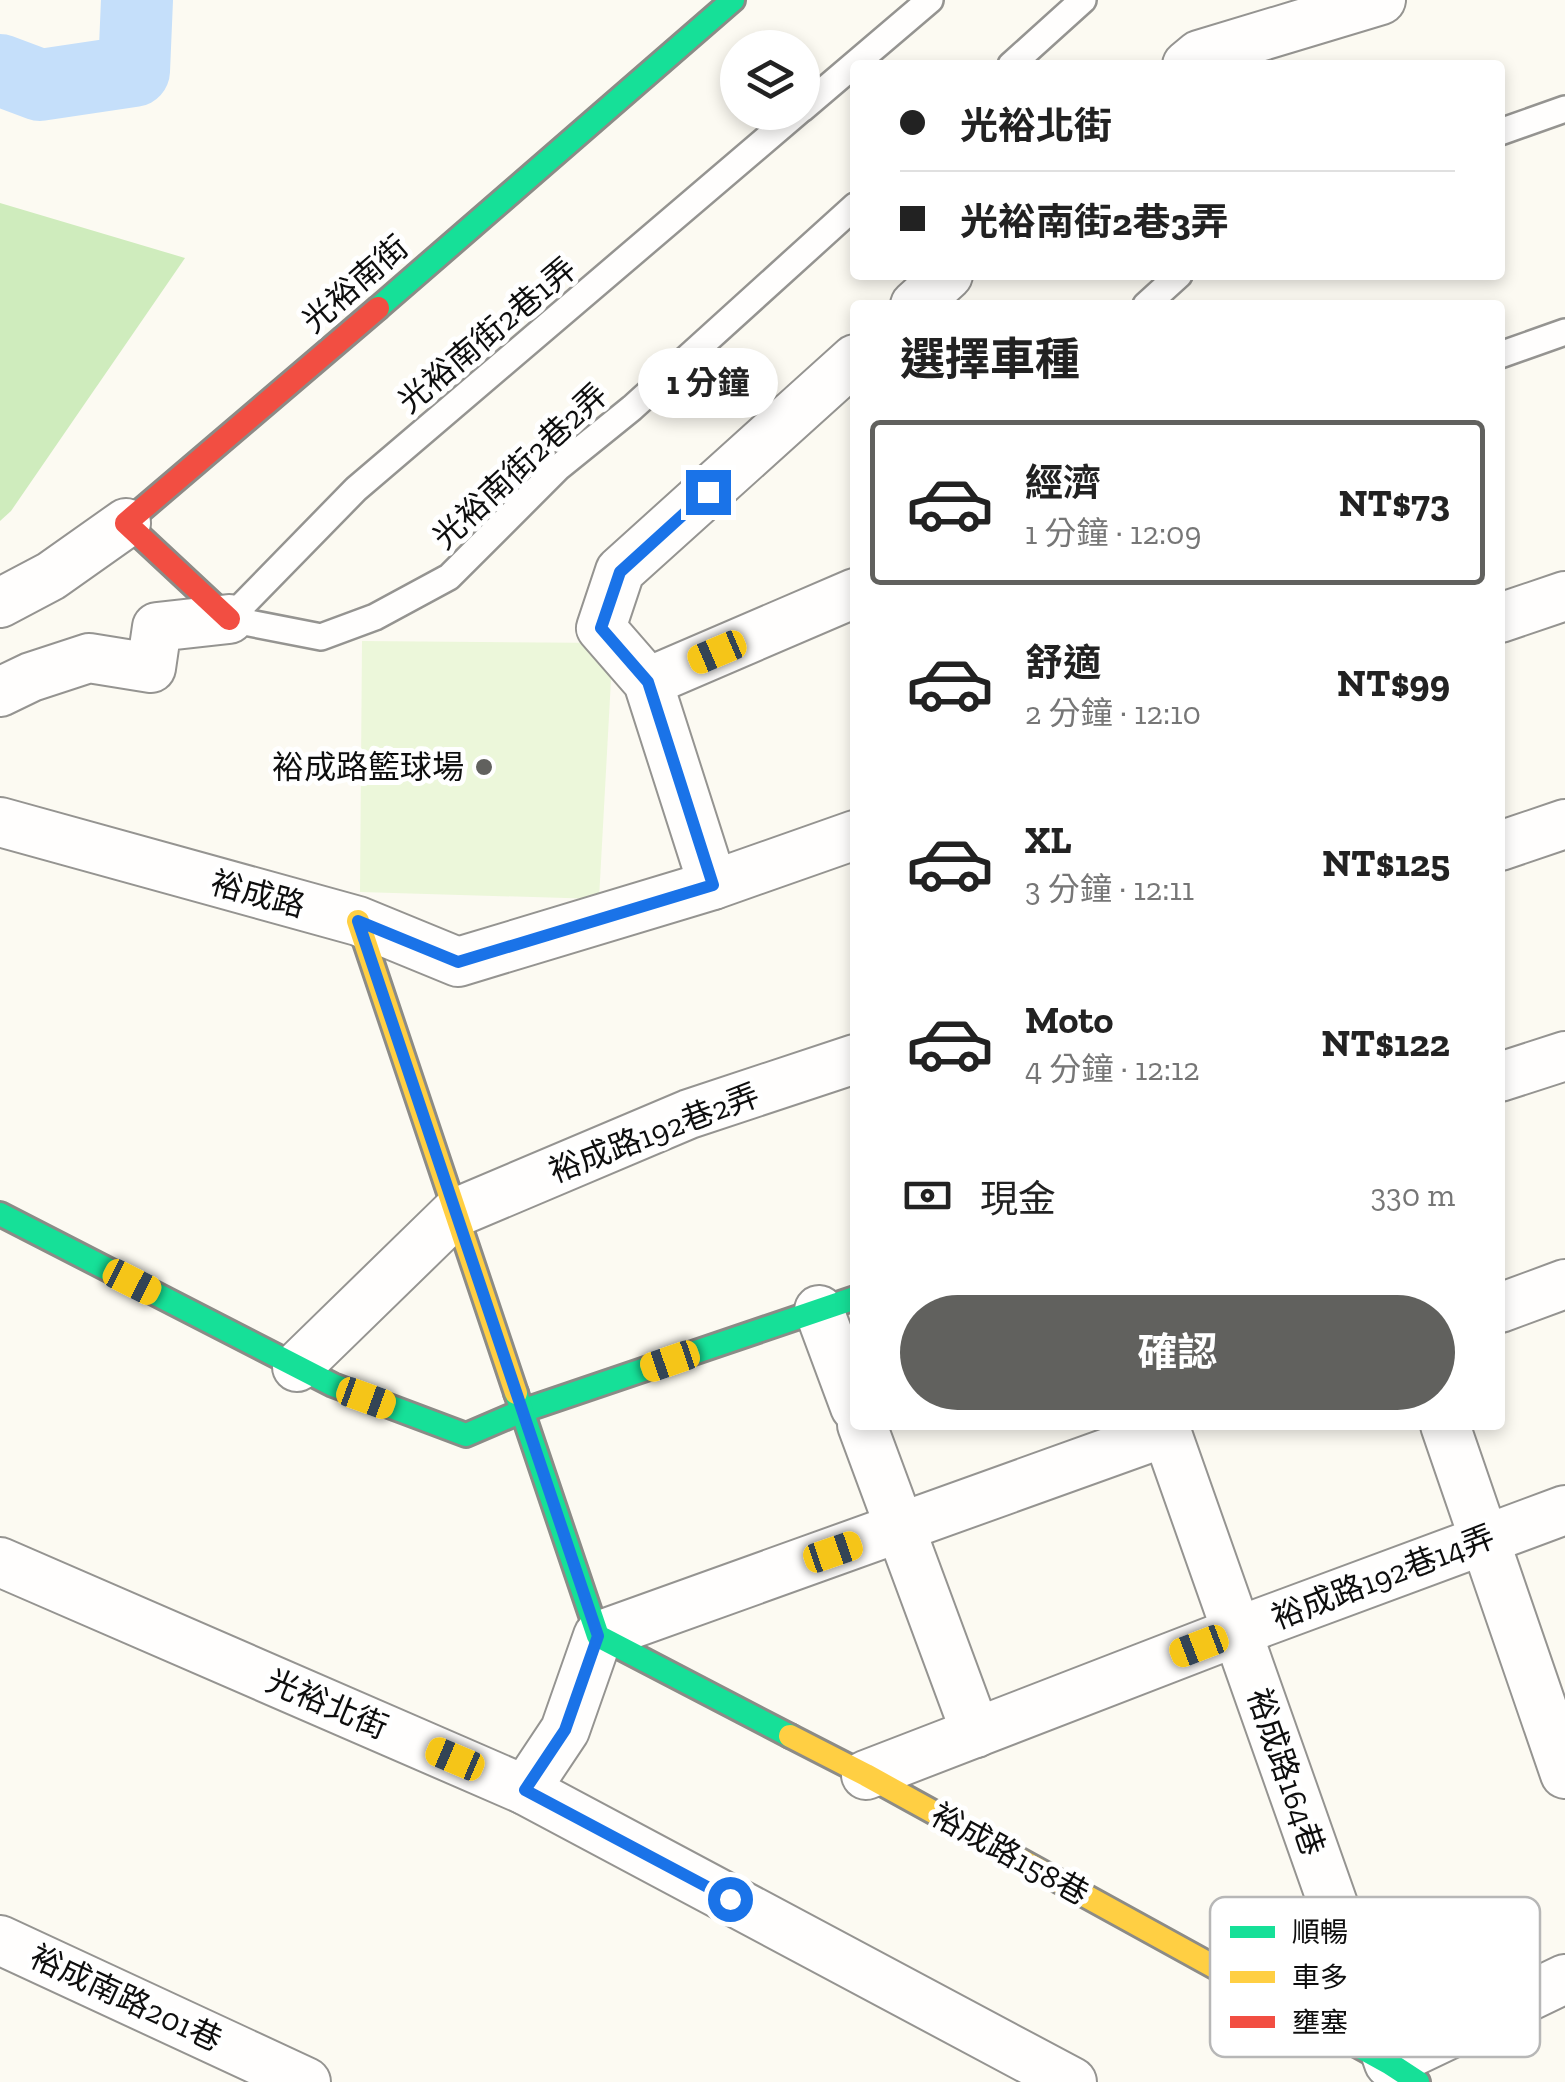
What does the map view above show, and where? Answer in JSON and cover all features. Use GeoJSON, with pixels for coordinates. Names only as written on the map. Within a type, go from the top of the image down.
{"type":"FeatureCollection","features":[{"type":"Feature","properties":{"kind":"street","name":"光裕南街"},"geometry":{"type":"LineString","coordinates":[[126,524],[732,0]]}},
{"type":"Feature","properties":{"kind":"street"},"geometry":{"type":"LineString","coordinates":[[1193,60],[1381,0]]}},
{"type":"Feature","properties":{"kind":"street"},"geometry":{"type":"LineString","coordinates":[[920,300],[942,280]]}},
{"type":"Feature","properties":{"kind":"street"},"geometry":{"type":"LineString","coordinates":[[713,885],[648,682],[601,628],[620,572],[850,364]]}},
{"type":"Feature","properties":{"kind":"street"},"geometry":{"type":"LineString","coordinates":[[0,603],[51,576],[126,524],[229,619]]}},
{"type":"Feature","properties":{"kind":"street"},"geometry":{"type":"LineString","coordinates":[[648,682],[850,595]]}},
{"type":"Feature","properties":{"kind":"street"},"geometry":{"type":"LineString","coordinates":[[1505,616],[1565,596]]}},
{"type":"Feature","properties":{"kind":"street"},"geometry":{"type":"LineString","coordinates":[[0,692],[31,676],[89,658],[151,668],[157,627],[229,619]]}},
{"type":"Feature","properties":{"kind":"street","name":"裕成路"},"geometry":{"type":"LineString","coordinates":[[0,822],[358,921],[458,962],[713,885],[850,836]]}},
{"type":"Feature","properties":{"kind":"street"},"geometry":{"type":"LineString","coordinates":[[1505,844],[1565,824]]}},
{"type":"Feature","properties":{"kind":"street"},"geometry":{"type":"LineString","coordinates":[[358,921],[598,1636],[565,1730],[525,1790]]}},
{"type":"Feature","properties":{"kind":"street"},"geometry":{"type":"LineString","coordinates":[[1505,1076],[1565,1056]]}},
{"type":"Feature","properties":{"kind":"street","name":"裕成路192巷2弄"},"geometry":{"type":"LineString","coordinates":[[456,1212],[689,1114],[850,1061]]}},
{"type":"Feature","properties":{"kind":"street"},"geometry":{"type":"LineString","coordinates":[[297,1366],[456,1212]]}},
{"type":"Feature","properties":{"kind":"street"},"geometry":{"type":"LineString","coordinates":[[0,1214],[333,1386],[466,1435],[522,1411],[837,1304],[850,1378]]}},
{"type":"Feature","properties":{"kind":"street"},"geometry":{"type":"LineString","coordinates":[[1505,1306],[1565,1284]]}},
{"type":"Feature","properties":{"kind":"street"},"geometry":{"type":"LineString","coordinates":[[864,1430],[976,1733]]}},
{"type":"Feature","properties":{"kind":"street"},"geometry":{"type":"LineString","coordinates":[[598,1636],[900,1529],[1162,1430]]}},
{"type":"Feature","properties":{"kind":"street","name":"裕成路164巷"},"geometry":{"type":"LineString","coordinates":[[1165,1430],[1236,1632],[1336,1897]]}},
{"type":"Feature","properties":{"kind":"street"},"geometry":{"type":"LineString","coordinates":[[1446,1430],[1562,1755]]}},
{"type":"Feature","properties":{"kind":"street","name":"裕成路192巷14弄"},"geometry":{"type":"LineString","coordinates":[[866,1775],[1565,1510]]}},
{"type":"Feature","properties":{"kind":"street","name":"光裕北街"},"geometry":{"type":"LineString","coordinates":[[0,1562],[525,1790],[1072,2082]]}},
{"type":"Feature","properties":{"kind":"street","name":"裕成路158巷"},"geometry":{"type":"LineString","coordinates":[[598,1636],[866,1775],[1210,1966]]}},
{"type":"Feature","properties":{"kind":"street","name":"裕成南路201巷"},"geometry":{"type":"LineString","coordinates":[[0,1940],[306,2082]]}},
{"type":"Feature","properties":{"kind":"street"},"geometry":{"type":"LineString","coordinates":[[1540,1994],[1565,1979]]}},
{"type":"Feature","properties":{"kind":"street","name":"裕成路158巷"},"geometry":{"type":"LineString","coordinates":[[1374,2057],[1403,2073]]}},
{"type":"Feature","properties":{"kind":"street"},"geometry":{"type":"LineString","coordinates":[[1403,2073],[1431,2057]]}},
{"type":"Feature","properties":{"kind":"lane","name":"光裕南街2巷1弄"},"geometry":{"type":"LineString","coordinates":[[860,60],[930,0]]}},
{"type":"Feature","properties":{"kind":"lane"},"geometry":{"type":"LineString","coordinates":[[1017,60],[1083,0]]}},
{"type":"Feature","properties":{"kind":"lane","name":"光裕南街2巷1弄"},"geometry":{"type":"LineString","coordinates":[[820,94],[850,68]]}},
{"type":"Feature","properties":{"kind":"lane"},"geometry":{"type":"LineString","coordinates":[[1505,130],[1565,109]]}},
{"type":"Feature","properties":{"kind":"lane","name":"光裕南街2巷1弄"},"geometry":{"type":"LineString","coordinates":[[229,619],[356,490],[778,130]]}},
{"type":"Feature","properties":{"kind":"lane","name":"光裕南街2巷2弄"},"geometry":{"type":"LineString","coordinates":[[229,619],[322,637],[375,616],[448,577],[559,467],[632,408],[850,211]]}},
{"type":"Feature","properties":{"kind":"lane"},"geometry":{"type":"LineString","coordinates":[[1152,300],[1174,280]]}},
{"type":"Feature","properties":{"kind":"lane"},"geometry":{"type":"LineString","coordinates":[[1505,353],[1565,332]]}},
{"type":"Feature","properties":{"kind":"green space"},"geometry":{"type":"Polygon","coordinates":[[[0,203],[185,258],[11,511],[0,521],[0,203]]]}},
{"type":"Feature","properties":{"kind":"green space","name":"裕成路籃球場"},"geometry":{"type":"Polygon","coordinates":[[[362,641],[613,643],[599,899],[360,892],[362,641]]]}},
{"type":"Feature","properties":{"kind":"waterway"},"geometry":{"type":"LineString","coordinates":[[0,70],[40,85],[134,71],[137,0]]}},
{"type":"Feature","properties":{"kind":"traffic: fast"},"geometry":{"type":"LineString","coordinates":[[378,308],[733,0]]}},
{"type":"Feature","properties":{"kind":"traffic: fast"},"geometry":{"type":"LineString","coordinates":[[0,1214],[333,1385],[466,1435],[522,1411],[850,1300]]}},
{"type":"Feature","properties":{"kind":"traffic: fast"},"geometry":{"type":"LineString","coordinates":[[516,1393],[598,1636],[790,1736]]}},
{"type":"Feature","properties":{"kind":"traffic: fast"},"geometry":{"type":"LineString","coordinates":[[1378,2057],[1418,2082]]}},
{"type":"Feature","properties":{"kind":"traffic: slow"},"geometry":{"type":"LineString","coordinates":[[358,921],[516,1393]]}},
{"type":"Feature","properties":{"kind":"traffic: slow"},"geometry":{"type":"LineString","coordinates":[[790,1736],[1210,1964]]}},
{"type":"Feature","properties":{"kind":"traffic: jam"},"geometry":{"type":"LineString","coordinates":[[229,619],[126,523],[378,308]]}},
{"type":"Feature","properties":{"kind":"place","name":"裕成路籃球場"},"geometry":{"type":"Point","coordinates":[484,767]}},
{"type":"Feature","properties":{"kind":"route"},"geometry":{"type":"LineString","coordinates":[[708,492],[620,572],[601,628],[648,682],[713,885],[458,962],[358,921],[598,1636],[565,1730],[525,1790],[730,1899]]}}]}
